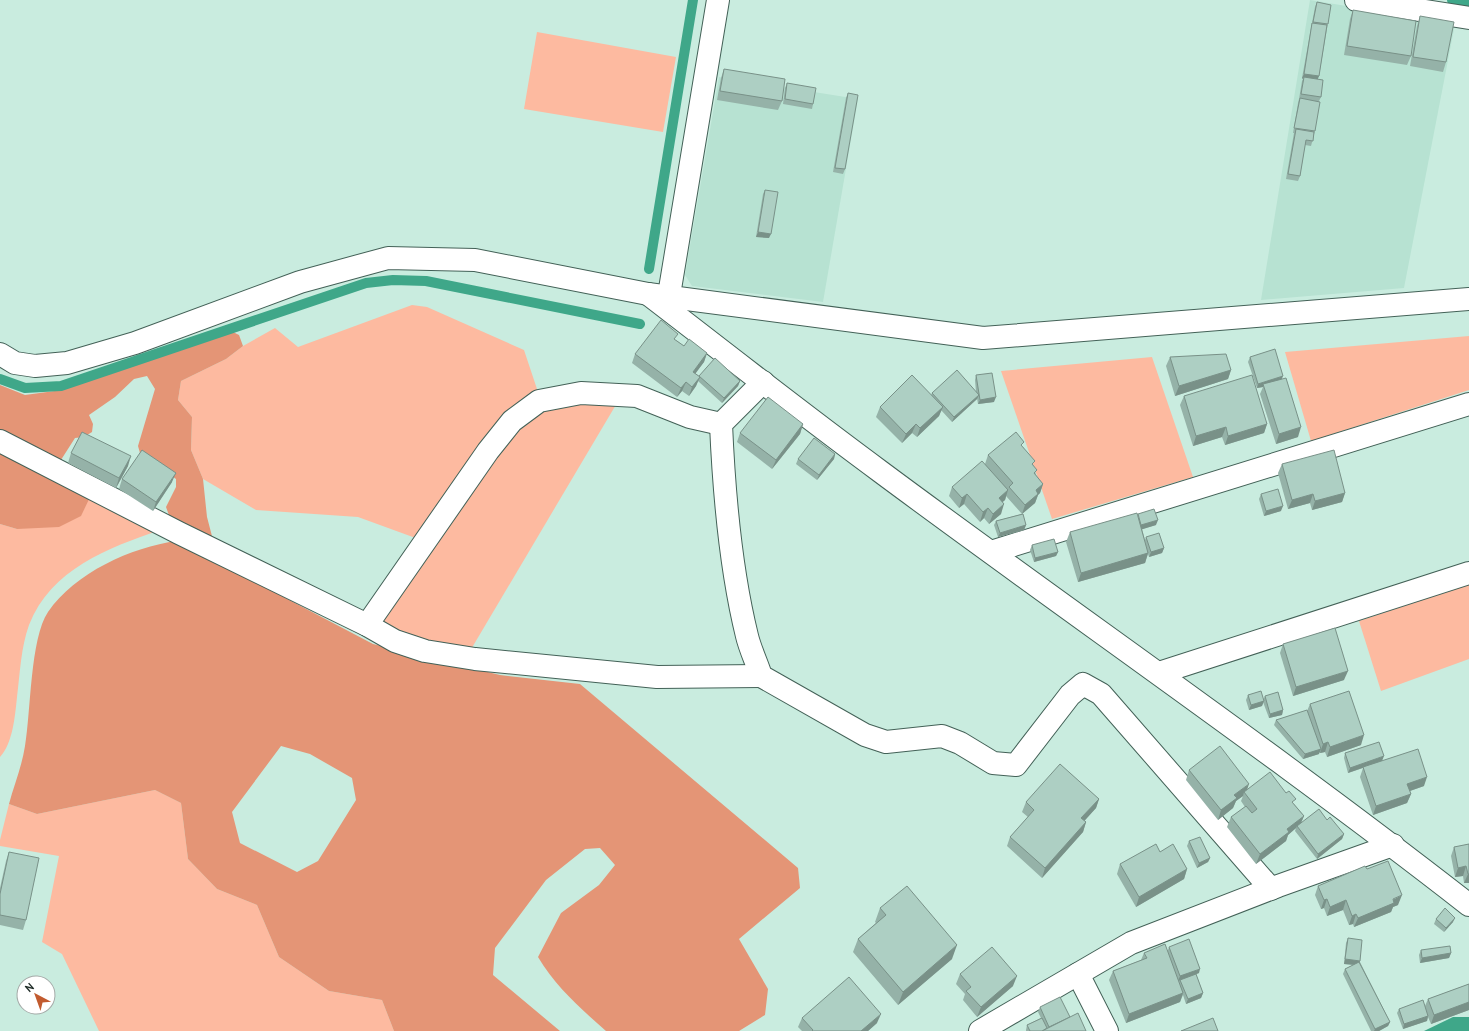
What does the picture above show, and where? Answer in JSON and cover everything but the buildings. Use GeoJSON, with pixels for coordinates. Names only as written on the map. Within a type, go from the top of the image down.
{"type":"FeatureCollection","features":[{"type":"Feature","properties":{"kind":"street"},"geometry":{"type":"LineString","coordinates":[[669,295],[718,0]]}},
{"type":"Feature","properties":{"kind":"street"},"geometry":{"type":"LineString","coordinates":[[1356,0],[1469,18]]}},
{"type":"Feature","properties":{"kind":"street"},"geometry":{"type":"LineString","coordinates":[[0,354],[15,362],[35,366],[67,364],[135,343],[300,282],[388,258],[475,260],[648,294],[669,295],[983,338],[1469,298]]}},
{"type":"Feature","properties":{"kind":"street"},"geometry":{"type":"LineString","coordinates":[[648,294],[879,471],[1159,672],[1290,771],[1393,845],[1469,905]]}},
{"type":"Feature","properties":{"kind":"street"},"geometry":{"type":"LineString","coordinates":[[762,676],[747,637],[735,575],[724,477],[721,424],[763,382]]}},
{"type":"Feature","properties":{"kind":"street"},"geometry":{"type":"LineString","coordinates":[[367,626],[488,451],[512,421],[539,401],[581,393],[637,396],[690,417],[721,424]]}},
{"type":"Feature","properties":{"kind":"street"},"geometry":{"type":"LineString","coordinates":[[991,552],[1469,404]]}},
{"type":"Feature","properties":{"kind":"street"},"geometry":{"type":"LineString","coordinates":[[0,441],[179,533],[395,641],[425,651],[475,659],[657,677],[762,676],[872,737],[886,742],[942,736],[960,743],[993,762],[1016,765],[1070,694],[1082,684],[1101,694],[1271,889]]}},
{"type":"Feature","properties":{"kind":"street"},"geometry":{"type":"LineString","coordinates":[[1159,672],[1469,573]]}},
{"type":"Feature","properties":{"kind":"street"},"geometry":{"type":"LineString","coordinates":[[980,1031],[1132,943],[1271,889],[1393,845]]}},
{"type":"Feature","properties":{"kind":"street"},"geometry":{"type":"LineString","coordinates":[[1078,974],[1107,1031]]}},
{"type":"Feature","properties":{"kind":"shaded area"},"geometry":{"type":"Polygon","coordinates":[[[1310,0],[1455,24],[1404,288],[1261,300],[1310,0]]]}},
{"type":"Feature","properties":{"kind":"shaded area"},"geometry":{"type":"Polygon","coordinates":[[[537,32],[676,57],[663,132],[524,109],[537,32]]]}},
{"type":"Feature","properties":{"kind":"shaded area"},"geometry":{"type":"Polygon","coordinates":[[[719,77],[858,99],[823,302],[692,286],[685,275],[719,77]]]}},
{"type":"Feature","properties":{"kind":"shaded area"},"geometry":{"type":"Polygon","coordinates":[[[412,305],[427,307],[524,350],[539,395],[421,540],[358,517],[256,510],[203,479],[191,450],[192,417],[178,400],[181,381],[226,359],[243,346],[275,328],[298,347],[412,305]]]}},
{"type":"Feature","properties":{"kind":"shaded area"},"geometry":{"type":"Polygon","coordinates":[[[233,332],[239,335],[243,346],[226,359],[181,381],[178,400],[192,417],[191,450],[203,479],[207,517],[213,540],[170,518],[166,507],[176,487],[176,479],[140,453],[138,446],[155,389],[147,376],[134,379],[115,397],[89,415],[93,424],[92,432],[84,437],[75,438],[59,463],[0,433],[0,385],[25,395],[62,390],[233,332]]]}},
{"type":"Feature","properties":{"kind":"shaded area"},"geometry":{"type":"Polygon","coordinates":[[[1469,336],[1469,390],[1311,441],[1285,352],[1469,336]]]}},
{"type":"Feature","properties":{"kind":"shaded area"},"geometry":{"type":"Polygon","coordinates":[[[1152,357],[1193,477],[1052,519],[1001,371],[1152,357]]]}},
{"type":"Feature","properties":{"kind":"shaded area"},"geometry":{"type":"Polygon","coordinates":[[[565,402],[617,403],[470,651],[413,641],[382,627],[382,618],[499,447],[530,415],[565,402]]]}},
{"type":"Feature","properties":{"kind":"shaded area"},"geometry":{"type":"Polygon","coordinates":[[[0,453],[92,493],[81,516],[59,527],[17,529],[0,524],[0,453]]]}},
{"type":"Feature","properties":{"kind":"shaded area"},"geometry":{"type":"Polygon","coordinates":[[[92,493],[160,530],[102,553],[83,563],[66,575],[51,589],[39,606],[26,633],[21,660],[13,729],[8,744],[0,757],[0,524],[17,529],[92,493]]]}},
{"type":"Feature","properties":{"kind":"shaded area"},"geometry":{"type":"Polygon","coordinates":[[[177,541],[373,644],[500,675],[580,684],[798,868],[800,888],[739,939],[768,989],[765,1015],[739,1031],[606,1031],[569,997],[552,978],[538,957],[561,913],[599,885],[615,865],[600,848],[585,849],[546,880],[495,948],[493,975],[560,1031],[394,1031],[382,1000],[329,991],[279,957],[257,905],[217,889],[188,859],[181,803],[155,790],[37,814],[9,804],[24,753],[34,657],[42,624],[48,612],[59,598],[73,585],[105,564],[141,549],[177,541]],[[281,746],[232,812],[240,843],[297,872],[318,861],[356,800],[352,778],[310,754],[281,746]]]}},
{"type":"Feature","properties":{"kind":"shaded area"},"geometry":{"type":"Polygon","coordinates":[[[1469,584],[1469,659],[1381,691],[1359,621],[1469,584]]]}},
{"type":"Feature","properties":{"kind":"shaded area"},"geometry":{"type":"Polygon","coordinates":[[[155,790],[181,803],[188,859],[217,889],[257,905],[279,957],[329,991],[382,1000],[394,1031],[99,1031],[62,954],[42,942],[59,856],[0,846],[0,840],[9,804],[37,814],[155,790]]]}},
{"type":"Feature","properties":{"kind":"shaded area"},"geometry":{"type":"Polygon","coordinates":[[[1453,1017],[1469,1017],[1469,1031],[1424,1031],[1453,1017]]]}},
{"type":"Feature","properties":{"kind":"waterway"},"geometry":{"type":"LineString","coordinates":[[649,269],[693,0]]}},
{"type":"Feature","properties":{"kind":"waterway"},"geometry":{"type":"LineString","coordinates":[[1452,0],[1469,3]]}},
{"type":"Feature","properties":{"kind":"waterway"},"geometry":{"type":"LineString","coordinates":[[0,379],[25,388],[61,386],[366,283],[393,280],[426,281],[640,324]]}}]}
